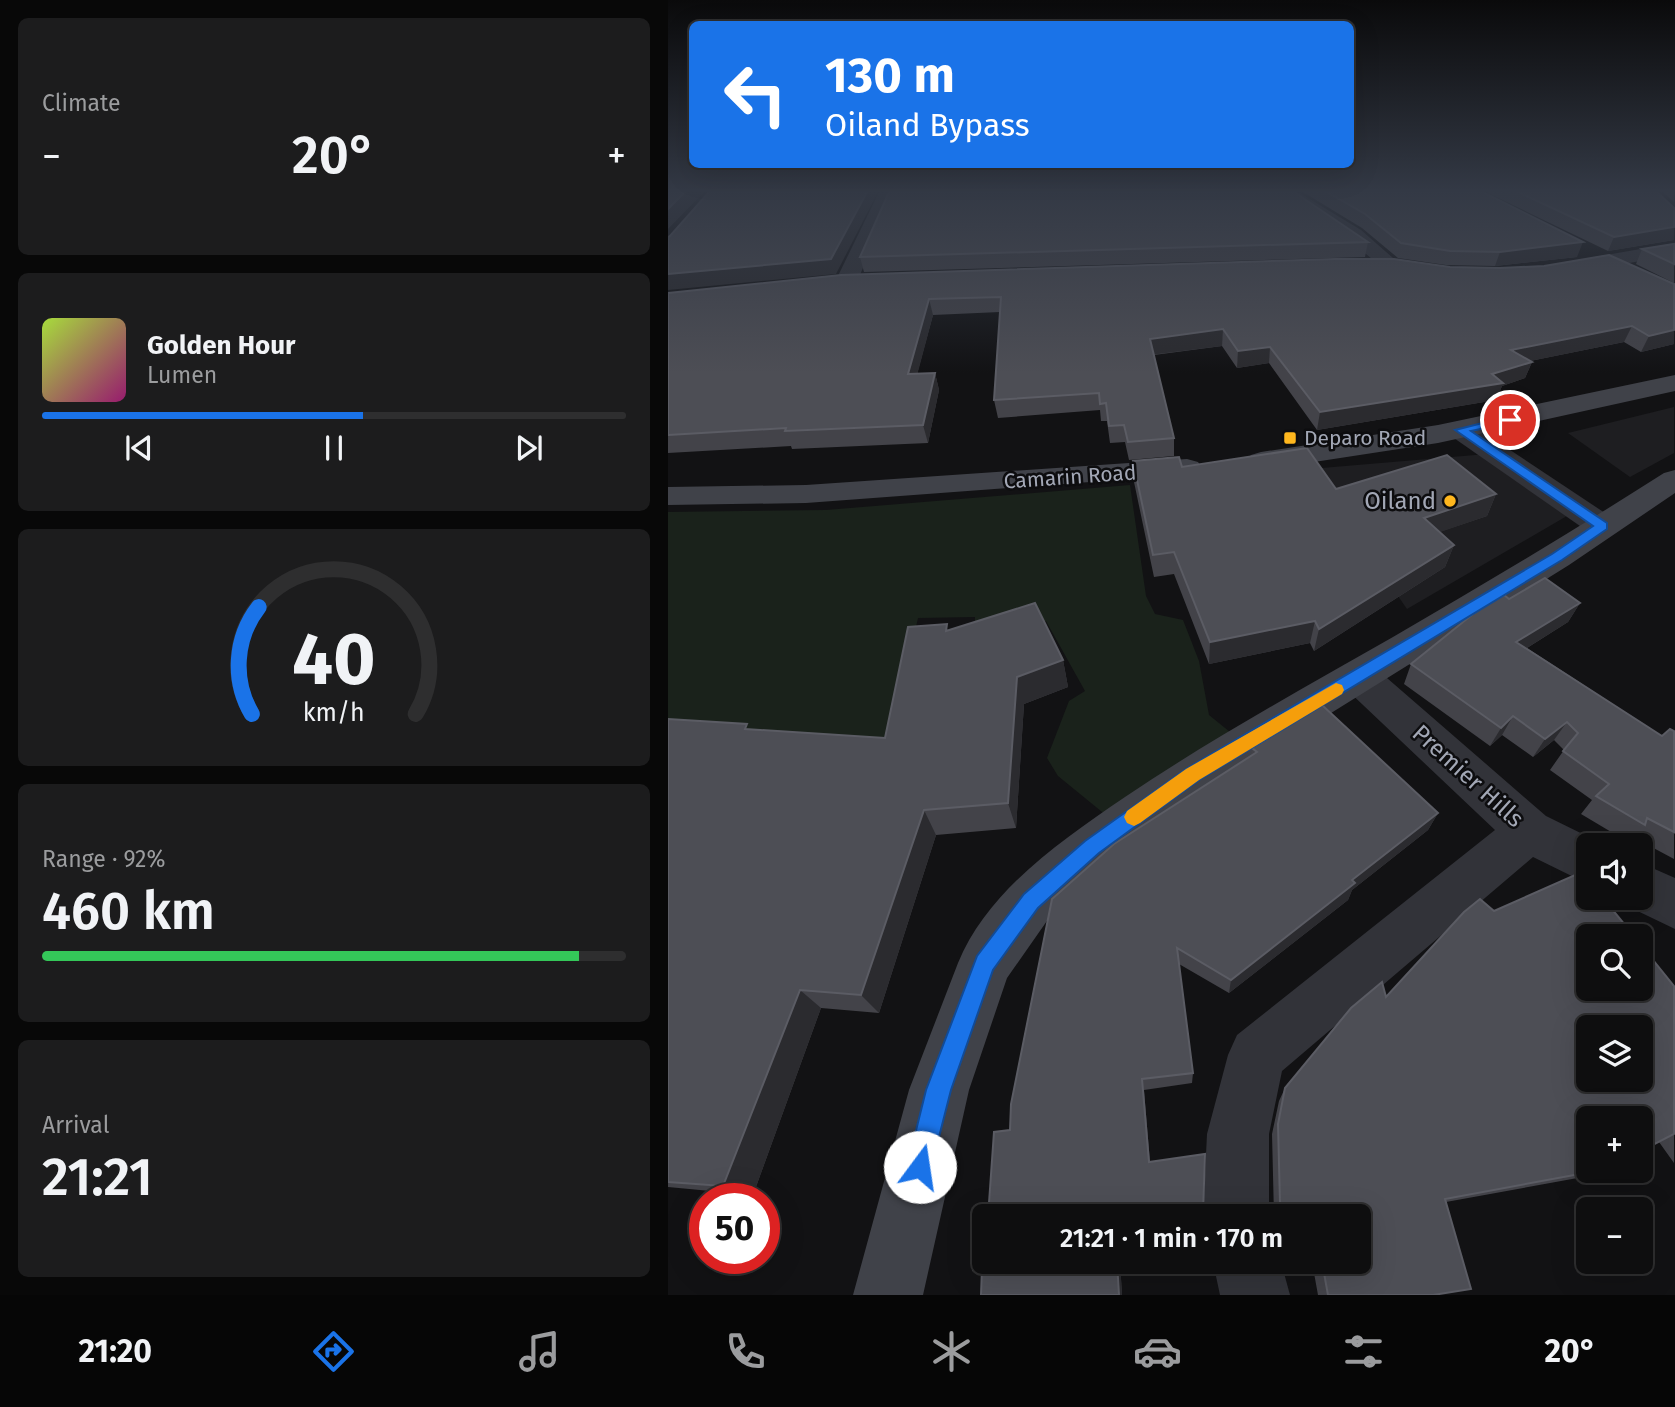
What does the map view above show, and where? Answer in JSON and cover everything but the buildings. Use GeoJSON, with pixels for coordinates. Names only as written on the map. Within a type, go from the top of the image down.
{"type":"FeatureCollection","features":[{"type":"Feature","properties":{"kind":"main road","name":"Camarin Road"},"geometry":{"type":"LineString","coordinates":[[668,496],[806,494],[1221,465],[1359,447],[1461,430],[1674,383]]}},
{"type":"Feature","properties":{"kind":"main road"},"geometry":{"type":"LineString","coordinates":[[888,1295],[939,1090],[971,1001],[985,963],[1031,901],[1092,847],[1193,775],[1557,557],[1674,479]]}},
{"type":"Feature","properties":{"kind":"street"},"geometry":{"type":"LineString","coordinates":[[855,252],[839,283],[871,281]]}},
{"type":"Feature","properties":{"kind":"street"},"geometry":{"type":"LineString","coordinates":[[1356,265],[1398,266],[1379,252]]}},
{"type":"Feature","properties":{"kind":"street"},"geometry":{"type":"LineString","coordinates":[[1589,252],[1639,277]]}},
{"type":"Feature","properties":{"kind":"street"},"geometry":{"type":"LineString","coordinates":[[1552,270],[1655,252]]}},
{"type":"Feature","properties":{"kind":"street"},"geometry":{"type":"LineString","coordinates":[[1461,430],[1602,526]]}},
{"type":"Feature","properties":{"kind":"street","name":"Premier Hills"},"geometry":{"type":"LineString","coordinates":[[1358,676],[1529,831],[1576,855]]}},
{"type":"Feature","properties":{"kind":"street"},"geometry":{"type":"LineString","coordinates":[[1236,1204],[1238,1134],[1257,1055],[1529,831]]}},
{"type":"Feature","properties":{"kind":"street"},"geometry":{"type":"LineString","coordinates":[[1653,893],[1674,904]]}},
{"type":"Feature","properties":{"kind":"street"},"geometry":{"type":"LineString","coordinates":[[1250,1274],[1255,1295]]}},
{"type":"Feature","properties":{"kind":"shaded area"},"geometry":{"type":"Polygon","coordinates":[[[1674,407],[1674,453],[1630,477],[1568,433],[1674,407]]]}},
{"type":"Feature","properties":{"kind":"shaded area"},"geometry":{"type":"Polygon","coordinates":[[[1487,454],[1572,513],[1407,609],[1310,469],[1487,454]]]}},
{"type":"Feature","properties":{"kind":"shaded area"},"geometry":{"type":"Polygon","coordinates":[[[1130,485],[1146,596],[1155,614],[1183,620],[1199,661],[1209,715],[1230,732],[1107,816],[1058,776],[1047,758],[1069,701],[1085,691],[1046,621],[992,643],[974,643],[975,617],[918,618],[888,749],[668,725],[668,512],[826,510],[1130,485]]]}},
{"type":"Feature","properties":{"kind":"slow traffic"},"geometry":{"type":"LineString","coordinates":[[1134,817],[1193,775],[1336,690]]}},
{"type":"Feature","properties":{"kind":"place","name":"Deparo Road"},"geometry":{"type":"Point","coordinates":[1290,438]}},
{"type":"Feature","properties":{"kind":"place","name":"Oiland"},"geometry":{"type":"Point","coordinates":[1450,501]}},
{"type":"Feature","properties":{"kind":"route"},"geometry":{"type":"LineString","coordinates":[[920,1167],[939,1090],[985,963],[1031,901],[1092,847],[1193,775],[1557,557],[1602,526],[1461,430],[1510,420]]}}]}
